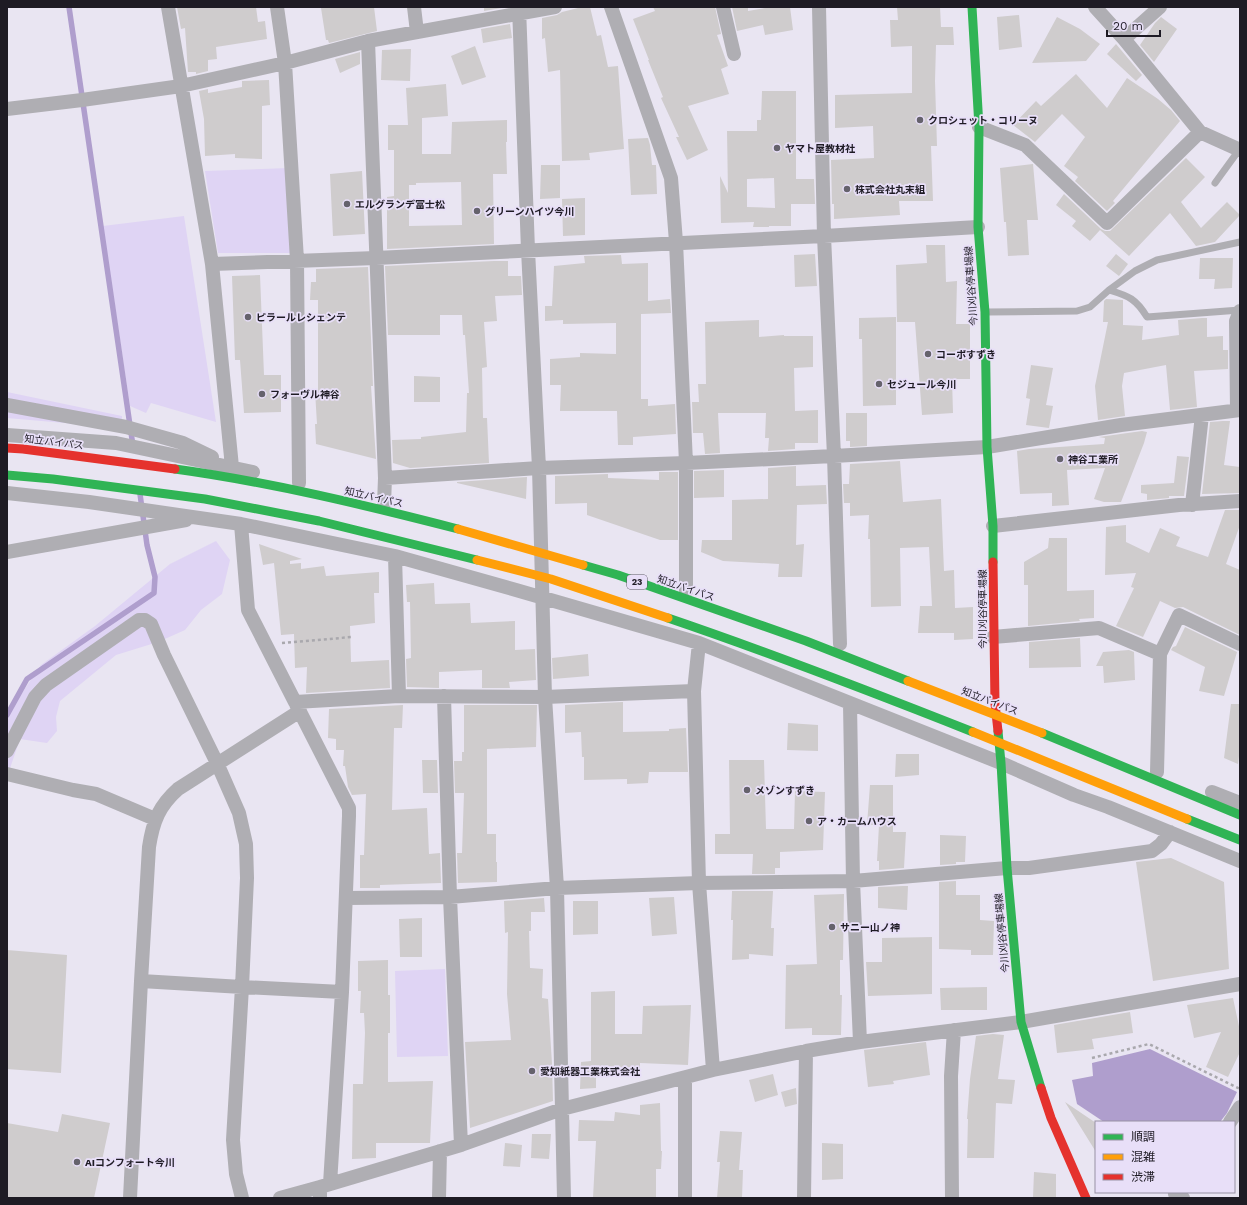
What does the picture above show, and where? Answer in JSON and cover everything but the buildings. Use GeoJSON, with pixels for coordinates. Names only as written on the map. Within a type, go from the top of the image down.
{"type":"FeatureCollection","features":[{"type":"Feature","properties":{"kind":"main road","name":"今川刈谷停車場線"},"geometry":{"type":"LineString","coordinates":[[975,7],[979,127],[978,227],[985,312],[987,447],[992,526],[995,704],[1001,763],[1007,868],[1021,1022],[1032,1062],[1051,1118],[1086,1198]]}},
{"type":"Feature","properties":{"kind":"main road","name":"知立バイパス"},"geometry":{"type":"LineString","coordinates":[[7,448],[208,474],[362,504],[487,536],[618,575],[806,641],[1044,734],[1240,815]]}},
{"type":"Feature","properties":{"kind":"main road","name":"23"},"geometry":{"type":"LineString","coordinates":[[7,475],[53,479],[205,499],[319,521],[452,553],[551,580],[733,640],[871,691],[1240,840]]}},
{"type":"Feature","properties":{"kind":"street"},"geometry":{"type":"LineString","coordinates":[[168,7],[212,264],[232,467]]}},
{"type":"Feature","properties":{"kind":"street"},"geometry":{"type":"LineString","coordinates":[[277,7],[285,63],[297,260],[299,483]]}},
{"type":"Feature","properties":{"kind":"street"},"geometry":{"type":"LineString","coordinates":[[414,7],[417,32]]}},
{"type":"Feature","properties":{"kind":"street"},"geometry":{"type":"LineString","coordinates":[[7,109],[181,86],[285,63],[368,41],[519,11],[555,7]]}},
{"type":"Feature","properties":{"kind":"street"},"geometry":{"type":"LineString","coordinates":[[612,7],[671,178],[676,242],[686,463],[686,590]]}},
{"type":"Feature","properties":{"kind":"street"},"geometry":{"type":"LineString","coordinates":[[723,7],[734,54]]}},
{"type":"Feature","properties":{"kind":"street"},"geometry":{"type":"LineString","coordinates":[[819,7],[824,236],[834,456],[840,644]]}},
{"type":"Feature","properties":{"kind":"street"},"geometry":{"type":"LineString","coordinates":[[1095,7],[1124,39],[1200,132],[1240,150]]}},
{"type":"Feature","properties":{"kind":"street"},"geometry":{"type":"LineString","coordinates":[[1124,39],[1160,7]]}},
{"type":"Feature","properties":{"kind":"street"},"geometry":{"type":"LineString","coordinates":[[519,11],[528,250],[542,545],[545,697],[558,888],[564,1198]]}},
{"type":"Feature","properties":{"kind":"street"},"geometry":{"type":"LineString","coordinates":[[368,41],[385,478],[384,504]]}},
{"type":"Feature","properties":{"kind":"street"},"geometry":{"type":"LineString","coordinates":[[979,127],[1025,146],[1107,223],[1200,132]]}},
{"type":"Feature","properties":{"kind":"street"},"geometry":{"type":"LineString","coordinates":[[212,264],[376,258],[978,227]]}},
{"type":"Feature","properties":{"kind":"street"},"geometry":{"type":"LineString","coordinates":[[385,478],[539,468],[686,463],[987,447],[1121,425],[1238,410],[1236,321],[1240,310]]}},
{"type":"Feature","properties":{"kind":"street"},"geometry":{"type":"LineString","coordinates":[[7,405],[133,429],[183,443],[232,467]]}},
{"type":"Feature","properties":{"kind":"street"},"geometry":{"type":"LineString","coordinates":[[1192,505],[1202,415]]}},
{"type":"Feature","properties":{"kind":"street"},"geometry":{"type":"LineString","coordinates":[[7,435],[116,443],[232,467],[299,483],[542,545],[686,590],[840,644],[995,704],[1038,724],[1157,772],[1240,803]]}},
{"type":"Feature","properties":{"kind":"street"},"geometry":{"type":"LineString","coordinates":[[7,493],[89,502],[241,524],[395,556],[699,643],[1001,763],[1074,795],[1108,807],[1240,861]]}},
{"type":"Feature","properties":{"kind":"street"},"geometry":{"type":"LineString","coordinates":[[992,526],[1240,501]]}},
{"type":"Feature","properties":{"kind":"street"},"geometry":{"type":"LineString","coordinates":[[7,552],[198,518]]}},
{"type":"Feature","properties":{"kind":"street"},"geometry":{"type":"LineString","coordinates":[[241,524],[248,610],[349,808],[347,898],[342,992],[324,1190]]}},
{"type":"Feature","properties":{"kind":"street"},"geometry":{"type":"LineString","coordinates":[[395,556],[399,696]]}},
{"type":"Feature","properties":{"kind":"street"},"geometry":{"type":"LineString","coordinates":[[1157,772],[1160,654],[1180,615],[1240,644]]}},
{"type":"Feature","properties":{"kind":"street"},"geometry":{"type":"LineString","coordinates":[[7,750],[34,698],[46,685],[140,620],[145,620],[151,624],[164,655],[217,763],[239,813],[246,844],[247,878],[233,1140],[236,1174],[242,1198]]}},
{"type":"Feature","properties":{"kind":"street"},"geometry":{"type":"LineString","coordinates":[[993,637],[1099,628],[1160,654]]}},
{"type":"Feature","properties":{"kind":"street"},"geometry":{"type":"LineString","coordinates":[[699,643],[694,691],[699,883],[714,1070]]}},
{"type":"Feature","properties":{"kind":"street"},"geometry":{"type":"LineString","coordinates":[[130,1198],[149,847],[151,830],[155,819],[168,797],[298,707],[399,696],[545,697],[694,691]]}},
{"type":"Feature","properties":{"kind":"street"},"geometry":{"type":"LineString","coordinates":[[444,696],[450,897],[461,1145]]}},
{"type":"Feature","properties":{"kind":"street"},"geometry":{"type":"LineString","coordinates":[[850,704],[853,881],[860,1042]]}},
{"type":"Feature","properties":{"kind":"street"},"geometry":{"type":"LineString","coordinates":[[7,774],[96,794],[155,819]]}},
{"type":"Feature","properties":{"kind":"street"},"geometry":{"type":"LineString","coordinates":[[347,898],[450,897],[558,888],[699,883],[853,881],[1007,868],[1029,868],[1152,851],[1161,844],[1170,832]]}},
{"type":"Feature","properties":{"kind":"street"},"geometry":{"type":"LineString","coordinates":[[141,981],[342,992]]}},
{"type":"Feature","properties":{"kind":"street"},"geometry":{"type":"LineString","coordinates":[[280,1198],[324,1190],[440,1150],[461,1145],[562,1109],[714,1070],[806,1051],[860,1042],[1021,1022],[1240,984]]}},
{"type":"Feature","properties":{"kind":"street"},"geometry":{"type":"LineString","coordinates":[[952,1198],[950,1076],[954,1030]]}},
{"type":"Feature","properties":{"kind":"street"},"geometry":{"type":"LineString","coordinates":[[804,1198],[806,1051]]}},
{"type":"Feature","properties":{"kind":"street"},"geometry":{"type":"LineString","coordinates":[[685,1078],[685,1198]]}},
{"type":"Feature","properties":{"kind":"street"},"geometry":{"type":"LineString","coordinates":[[1231,1121],[1240,1107]]}},
{"type":"Feature","properties":{"kind":"street"},"geometry":{"type":"LineString","coordinates":[[439,1198],[440,1150]]}},
{"type":"Feature","properties":{"kind":"lane"},"geometry":{"type":"LineString","coordinates":[[1215,183],[1240,150]]}},
{"type":"Feature","properties":{"kind":"lane"},"geometry":{"type":"LineString","coordinates":[[985,312],[1077,311],[1090,307],[1109,290],[1135,271],[1157,260],[1240,242]]}},
{"type":"Feature","properties":{"kind":"lane"},"geometry":{"type":"LineString","coordinates":[[1109,290],[1125,295],[1139,305],[1146,317],[1240,310]]}},
{"type":"Feature","properties":{"kind":"path"},"geometry":{"type":"LineString","coordinates":[[266,644],[352,637]]}},
{"type":"Feature","properties":{"kind":"path"},"geometry":{"type":"LineString","coordinates":[[1092,1058],[1149,1044],[1240,1089]]}},
{"type":"Feature","properties":{"kind":"shaded area"},"geometry":{"type":"Polygon","coordinates":[[[289,168],[295,253],[218,253],[205,171],[289,168]]]}},
{"type":"Feature","properties":{"kind":"shaded area"},"geometry":{"type":"Polygon","coordinates":[[[184,216],[216,422],[151,403],[146,413],[130,406],[103,226],[184,216]]]}},
{"type":"Feature","properties":{"kind":"shaded area"},"geometry":{"type":"Polygon","coordinates":[[[7,392],[122,416],[122,428],[7,418],[7,392]]]}},
{"type":"Feature","properties":{"kind":"shaded area"},"geometry":{"type":"Polygon","coordinates":[[[216,541],[230,560],[222,594],[201,610],[185,630],[158,642],[116,655],[60,701],[56,717],[57,731],[47,743],[20,739],[7,777],[7,715],[41,665],[95,626],[170,564],[216,541]]]}},
{"type":"Feature","properties":{"kind":"shaded area"},"geometry":{"type":"Polygon","coordinates":[[[445,969],[448,1056],[397,1057],[395,971],[445,969]]]}},
{"type":"Feature","properties":{"kind":"shaded area"},"geometry":{"type":"Polygon","coordinates":[[[1150,1049],[1237,1092],[1227,1113],[1221,1121],[1102,1121],[1077,1104],[1072,1080],[1093,1076],[1092,1063],[1150,1049]]]}},
{"type":"Feature","properties":{"kind":"waterway"},"geometry":{"type":"LineString","coordinates":[[69,7],[133,446]]}},
{"type":"Feature","properties":{"kind":"waterway"},"geometry":{"type":"LineString","coordinates":[[7,715],[27,679],[154,593],[155,577],[147,545],[140,494]]}},
{"type":"Feature","properties":{"kind":"traffic: fast"},"geometry":{"type":"LineString","coordinates":[[972,7],[979,127],[978,227],[985,312],[987,447],[993,526],[993,562]]}},
{"type":"Feature","properties":{"kind":"traffic: fast"},"geometry":{"type":"LineString","coordinates":[[175,469],[282,487],[388,511],[458,529]]}},
{"type":"Feature","properties":{"kind":"traffic: fast"},"geometry":{"type":"LineString","coordinates":[[7,475],[53,479],[205,499],[319,521],[477,560]]}},
{"type":"Feature","properties":{"kind":"traffic: fast"},"geometry":{"type":"LineString","coordinates":[[583,565],[618,575],[806,641],[908,681]]}},
{"type":"Feature","properties":{"kind":"traffic: fast"},"geometry":{"type":"LineString","coordinates":[[668,618],[821,673],[973,732]]}},
{"type":"Feature","properties":{"kind":"traffic: fast"},"geometry":{"type":"LineString","coordinates":[[998,731],[1007,868],[1021,1022],[1041,1088]]}},
{"type":"Feature","properties":{"kind":"traffic: fast"},"geometry":{"type":"LineString","coordinates":[[1042,733],[1240,815]]}},
{"type":"Feature","properties":{"kind":"traffic: fast"},"geometry":{"type":"LineString","coordinates":[[1187,819],[1240,840]]}},
{"type":"Feature","properties":{"kind":"traffic: jam"},"geometry":{"type":"LineString","coordinates":[[7,448],[175,469]]}},
{"type":"Feature","properties":{"kind":"traffic: jam"},"geometry":{"type":"LineString","coordinates":[[993,562],[995,704],[998,731]]}},
{"type":"Feature","properties":{"kind":"traffic: jam"},"geometry":{"type":"LineString","coordinates":[[1041,1088],[1051,1118],[1086,1198]]}},
{"type":"Feature","properties":{"kind":"traffic: slow"},"geometry":{"type":"LineString","coordinates":[[458,529],[583,565]]}},
{"type":"Feature","properties":{"kind":"traffic: slow"},"geometry":{"type":"LineString","coordinates":[[477,560],[551,579],[668,618]]}},
{"type":"Feature","properties":{"kind":"traffic: slow"},"geometry":{"type":"LineString","coordinates":[[908,681],[1042,733]]}},
{"type":"Feature","properties":{"kind":"traffic: slow"},"geometry":{"type":"LineString","coordinates":[[973,732],[1187,819]]}},
{"type":"Feature","properties":{"kind":"place","name":"クロシェット・コリーヌ"},"geometry":{"type":"Point","coordinates":[920,120]}},
{"type":"Feature","properties":{"kind":"place","name":"ヤマト屋教材社"},"geometry":{"type":"Point","coordinates":[777,148]}},
{"type":"Feature","properties":{"kind":"place","name":"株式会社丸末組"},"geometry":{"type":"Point","coordinates":[847,189]}},
{"type":"Feature","properties":{"kind":"place","name":"エルグランデ富士松"},"geometry":{"type":"Point","coordinates":[347,204]}},
{"type":"Feature","properties":{"kind":"place","name":"グリーンハイツ今川"},"geometry":{"type":"Point","coordinates":[477,211]}},
{"type":"Feature","properties":{"kind":"place","name":"ピラールレシェンテ"},"geometry":{"type":"Point","coordinates":[248,317]}},
{"type":"Feature","properties":{"kind":"place","name":"コーポすずき"},"geometry":{"type":"Point","coordinates":[928,354]}},
{"type":"Feature","properties":{"kind":"place","name":"セジュール今川"},"geometry":{"type":"Point","coordinates":[879,384]}},
{"type":"Feature","properties":{"kind":"place","name":"フォーヴル神谷"},"geometry":{"type":"Point","coordinates":[262,394]}},
{"type":"Feature","properties":{"kind":"place","name":"神谷工業所"},"geometry":{"type":"Point","coordinates":[1060,459]}},
{"type":"Feature","properties":{"kind":"place","name":"メゾンすずき"},"geometry":{"type":"Point","coordinates":[747,790]}},
{"type":"Feature","properties":{"kind":"place","name":"ア・カームハウス"},"geometry":{"type":"Point","coordinates":[809,821]}},
{"type":"Feature","properties":{"kind":"place","name":"サニー山ノ神"},"geometry":{"type":"Point","coordinates":[832,927]}},
{"type":"Feature","properties":{"kind":"place","name":"愛知紙器工業株式会社"},"geometry":{"type":"Point","coordinates":[532,1071]}},
{"type":"Feature","properties":{"kind":"place","name":"AIコンフォート今川"},"geometry":{"type":"Point","coordinates":[77,1162]}}]}
